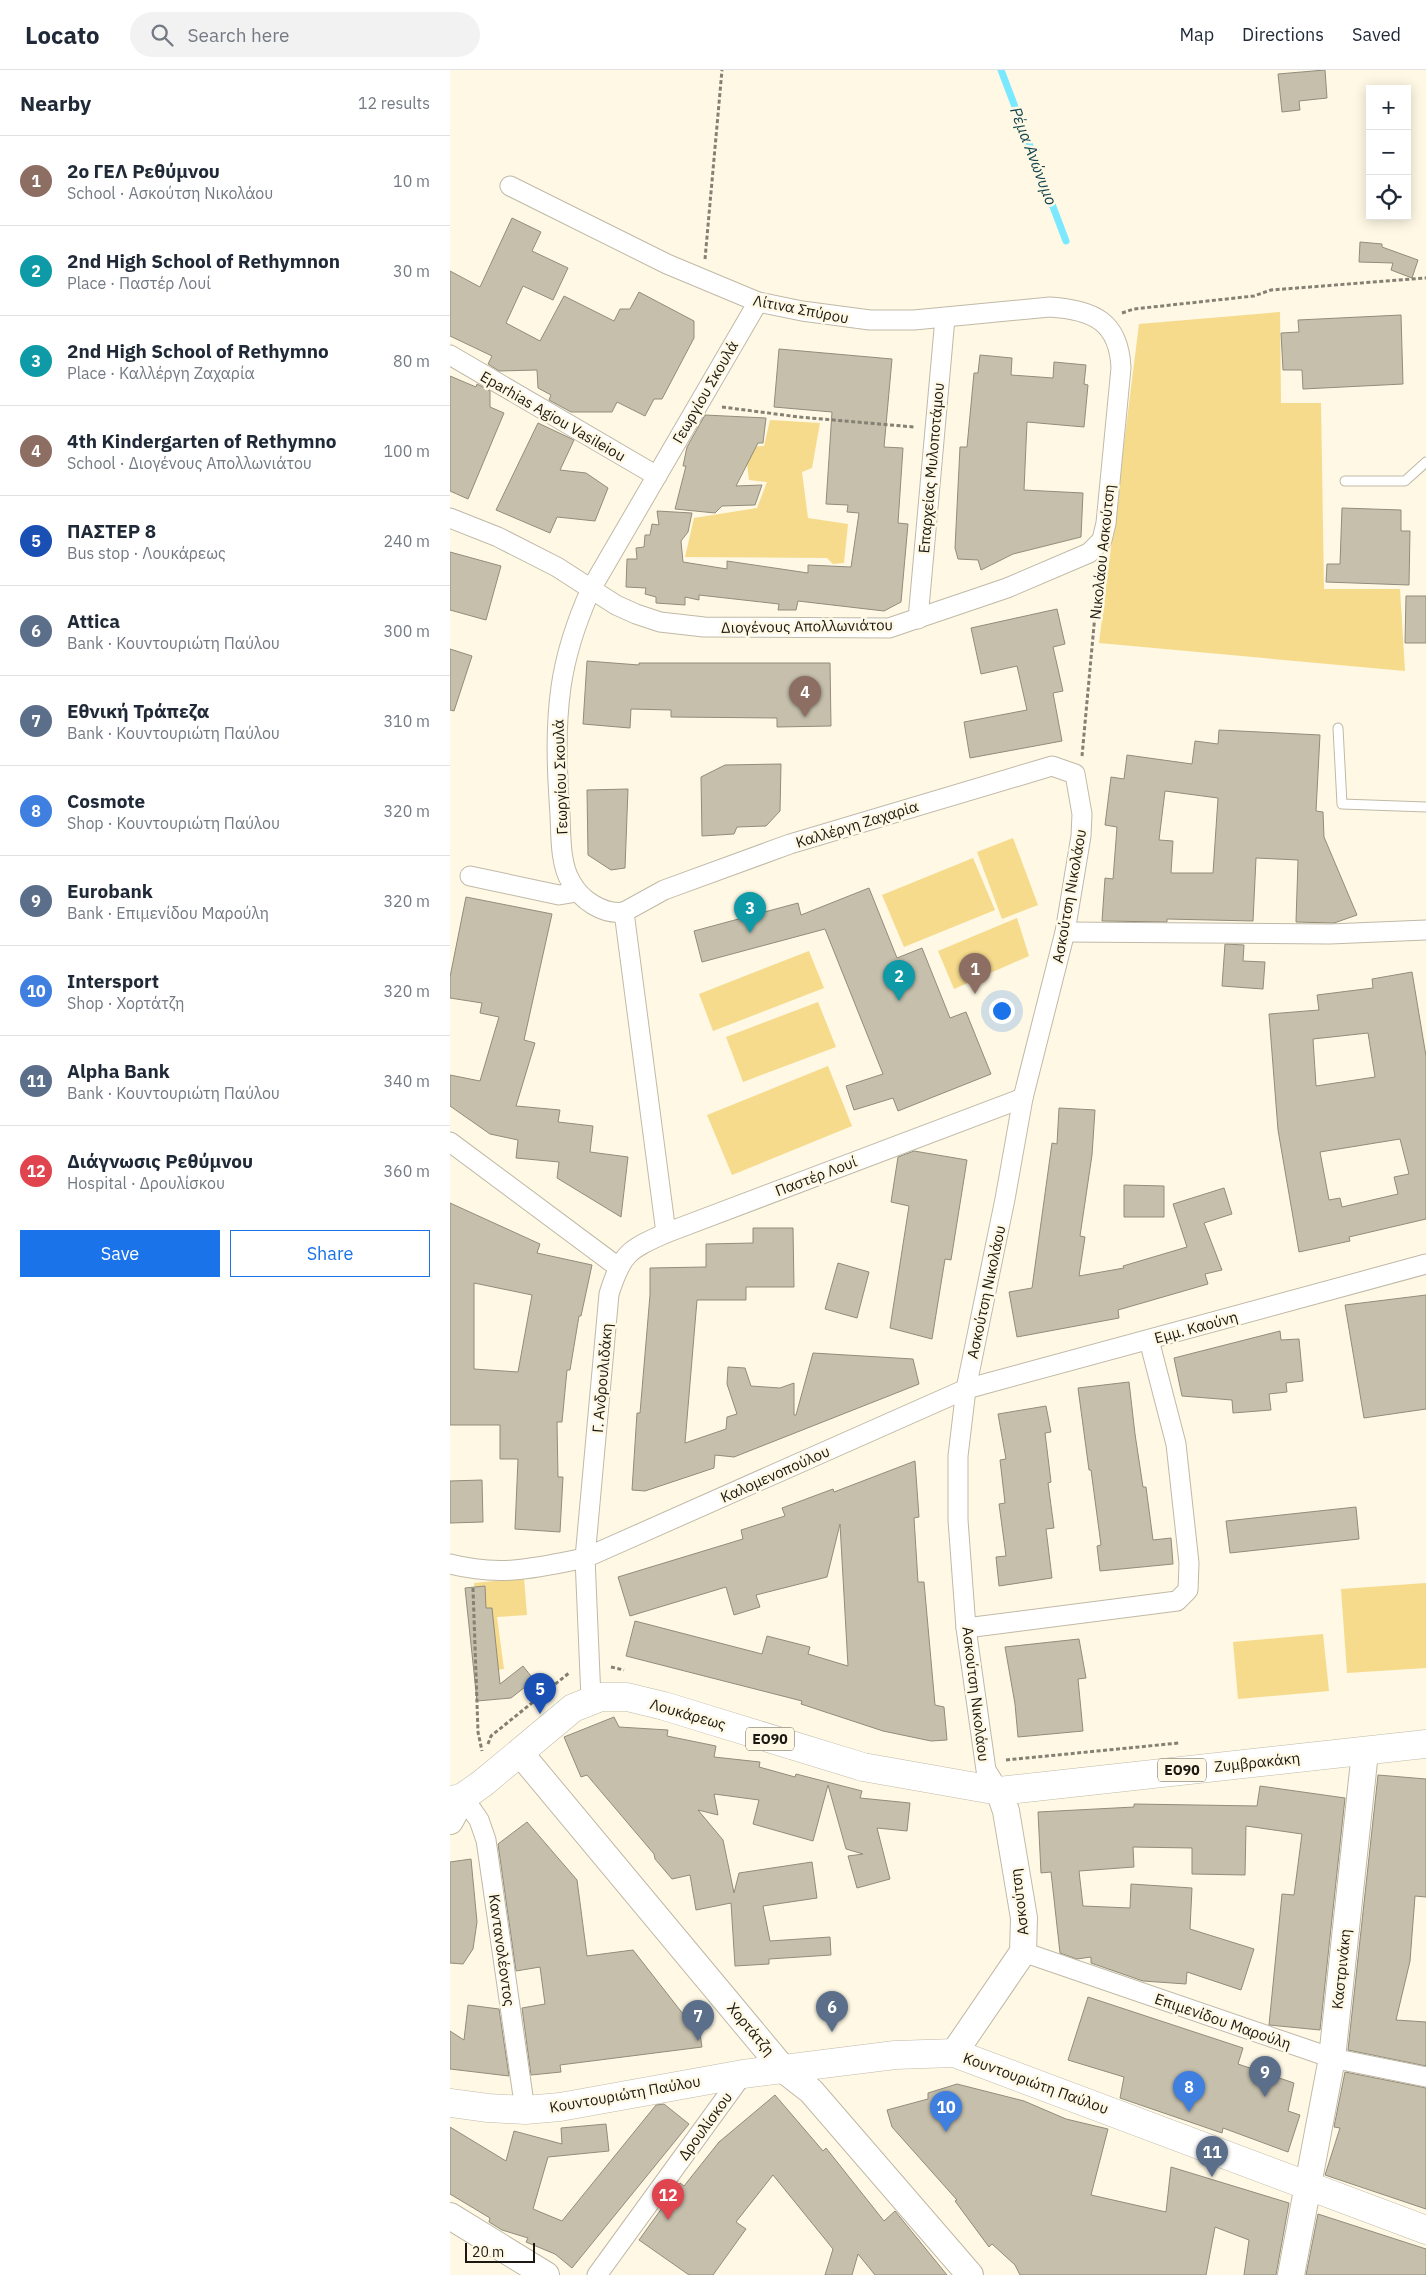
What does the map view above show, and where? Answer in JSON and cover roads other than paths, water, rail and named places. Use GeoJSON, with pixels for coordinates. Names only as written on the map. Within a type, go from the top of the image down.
{"type":"FeatureCollection","features":[{"type":"Feature","properties":{"kind":"main road","name":"Λουκάρεως"},"geometry":{"type":"LineString","coordinates":[[456,1799],[520,1753],[573,1708],[591,1699],[601,1697],[627,1697],[664,1706],[863,1768],[999,1791]]}},
{"type":"Feature","properties":{"kind":"main road","name":"Ζυμβρακάκη"},"geometry":{"type":"LineString","coordinates":[[999,1791],[1426,1744]]}},
{"type":"Feature","properties":{"kind":"main road","name":"Κουντουριώτη Παύλου"},"geometry":{"type":"LineString","coordinates":[[450,2103],[525,2110],[560,2107],[743,2074],[895,2055],[954,2052],[1426,2230]]}},
{"type":"Feature","properties":{"kind":"street","name":"Λίτινα Σπύρου"},"geometry":{"type":"LineString","coordinates":[[510,186],[619,242],[703,280],[758,302],[862,320],[891,321],[945,318],[1050,307],[1082,312],[1107,326]]}},
{"type":"Feature","properties":{"kind":"street","name":"Γεωργίου Σκουλά"},"geometry":{"type":"LineString","coordinates":[[624,912],[609,913],[602,910],[577,892],[568,876],[563,852],[556,736],[566,659],[580,614],[591,589],[758,302]]}},
{"type":"Feature","properties":{"kind":"street","name":"Επαρχείας Μυλοποτάμου"},"geometry":{"type":"LineString","coordinates":[[918,619],[945,318]]}},
{"type":"Feature","properties":{"kind":"street","name":"Νικολάου Ασκούτση"},"geometry":{"type":"LineString","coordinates":[[1102,540],[1106,523],[1121,368],[1119,346],[1107,326]]}},
{"type":"Feature","properties":{"kind":"street","name":"Eparhias Agiou Vasileiou"},"geometry":{"type":"LineString","coordinates":[[450,355],[657,476]]}},
{"type":"Feature","properties":{"kind":"street","name":"Διογένους Απολλωνιάτου"},"geometry":{"type":"LineString","coordinates":[[450,518],[498,536],[557,567],[616,605],[660,622],[680,626],[889,628],[1007,588],[1089,553],[1102,540]]}},
{"type":"Feature","properties":{"kind":"street","name":"Καλλέργη Ζαχαρία"},"geometry":{"type":"LineString","coordinates":[[624,912],[664,890],[799,841],[1052,766],[1075,774]]}},
{"type":"Feature","properties":{"kind":"street","name":"Ασκούτση Νικολάου"},"geometry":{"type":"LineString","coordinates":[[999,1791],[986,1770],[966,1628],[958,1520],[958,1456],[966,1389],[1005,1199],[1023,1098],[1065,932],[1081,836],[1082,814],[1075,774]]}},
{"type":"Feature","properties":{"kind":"street"},"geometry":{"type":"LineString","coordinates":[[470,876],[558,895],[577,892]]}},
{"type":"Feature","properties":{"kind":"street"},"geometry":{"type":"LineString","coordinates":[[624,912],[666,1233]]}},
{"type":"Feature","properties":{"kind":"street"},"geometry":{"type":"LineString","coordinates":[[1065,932],[1330,934],[1426,930]]}},
{"type":"Feature","properties":{"kind":"street","name":"Παστέρ Λουί"},"geometry":{"type":"LineString","coordinates":[[618,1266],[636,1247],[666,1233],[1023,1098]]}},
{"type":"Feature","properties":{"kind":"street"},"geometry":{"type":"LineString","coordinates":[[450,1142],[618,1266]]}},
{"type":"Feature","properties":{"kind":"street","name":"Εμμ. Καούνη"},"geometry":{"type":"LineString","coordinates":[[966,1389],[1426,1264]]}},
{"type":"Feature","properties":{"kind":"street","name":"Γ. Ανδρουλιδάκη"},"geometry":{"type":"LineString","coordinates":[[591,1699],[585,1558],[609,1294],[618,1266]]}},
{"type":"Feature","properties":{"kind":"street"},"geometry":{"type":"LineString","coordinates":[[966,1628],[1177,1601],[1188,1590],[1190,1562],[1176,1444],[1149,1340]]}},
{"type":"Feature","properties":{"kind":"street","name":"Καλομενοπούλου"},"geometry":{"type":"LineString","coordinates":[[450,1564],[472,1570],[524,1571],[585,1558],[966,1389]]}},
{"type":"Feature","properties":{"kind":"street","name":"Καστρινάκη"},"geometry":{"type":"LineString","coordinates":[[1291,2275],[1332,2058],[1364,1752]]}},
{"type":"Feature","properties":{"kind":"street","name":"Χορτάτζη"},"geometry":{"type":"LineString","coordinates":[[520,1753],[784,2070],[810,2091],[970,2275]]}},
{"type":"Feature","properties":{"kind":"street","name":"Ασκούτση"},"geometry":{"type":"LineString","coordinates":[[954,2052],[1023,1952],[1024,1918],[1006,1811],[999,1791]]}},
{"type":"Feature","properties":{"kind":"street"},"geometry":{"type":"LineString","coordinates":[[450,1821],[456,1799]]}},
{"type":"Feature","properties":{"kind":"street","name":"Καντανολέοντος"},"geometry":{"type":"LineString","coordinates":[[456,1799],[479,1820],[486,1840],[525,2110]]}},
{"type":"Feature","properties":{"kind":"street","name":"Επιμενίδου Μαρούλη"},"geometry":{"type":"LineString","coordinates":[[1023,1952],[1120,1987],[1332,2058],[1426,2077]]}},
{"type":"Feature","properties":{"kind":"street","name":"Δρουλίσκου"},"geometry":{"type":"LineString","coordinates":[[597,2275],[743,2074]]}},
{"type":"Feature","properties":{"kind":"street"},"geometry":{"type":"LineString","coordinates":[[450,2216],[546,2275]]}},
{"type":"Feature","properties":{"kind":"lane"},"geometry":{"type":"LineString","coordinates":[[1345,481],[1405,481],[1426,462]]}},
{"type":"Feature","properties":{"kind":"lane"},"geometry":{"type":"LineString","coordinates":[[1338,728],[1342,804],[1426,808]]}},
{"type":"Feature","properties":{"kind":"waterway","name":"Ρέμα Ανώνυμο"},"geometry":{"type":"LineString","coordinates":[[1001,70],[1066,241]]}},
{"type":"Feature","properties":{"kind":"place","name":"4th Kindergarten of Rethymno"},"geometry":{"type":"Point","coordinates":[805,717]}},
{"type":"Feature","properties":{"kind":"place","name":"2nd High School of Rethymno"},"geometry":{"type":"Point","coordinates":[750,933]}},
{"type":"Feature","properties":{"kind":"place","name":"2ο ΓΕΛ Ρεθύμνου"},"geometry":{"type":"Point","coordinates":[975,994]}},
{"type":"Feature","properties":{"kind":"place","name":"2nd High School of Rethymnon"},"geometry":{"type":"Point","coordinates":[899,1001]}},
{"type":"Feature","properties":{"kind":"place","name":"ΠΑΣΤΕΡ 8"},"geometry":{"type":"Point","coordinates":[540,1714]}},
{"type":"Feature","properties":{"kind":"place","name":"Attica"},"geometry":{"type":"Point","coordinates":[832,2032]}},
{"type":"Feature","properties":{"kind":"place","name":"Εθνική Τράπεζα"},"geometry":{"type":"Point","coordinates":[698,2041]}},
{"type":"Feature","properties":{"kind":"place","name":"Eurobank"},"geometry":{"type":"Point","coordinates":[1265,2097]}},
{"type":"Feature","properties":{"kind":"place","name":"Cosmote"},"geometry":{"type":"Point","coordinates":[1189,2112]}},
{"type":"Feature","properties":{"kind":"place","name":"Intersport"},"geometry":{"type":"Point","coordinates":[946,2132]}},
{"type":"Feature","properties":{"kind":"place","name":"Alpha Bank"},"geometry":{"type":"Point","coordinates":[1212,2177]}},
{"type":"Feature","properties":{"kind":"place","name":"Διάγνωσις Ρεθύμνου"},"geometry":{"type":"Point","coordinates":[668,2220]}}]}
